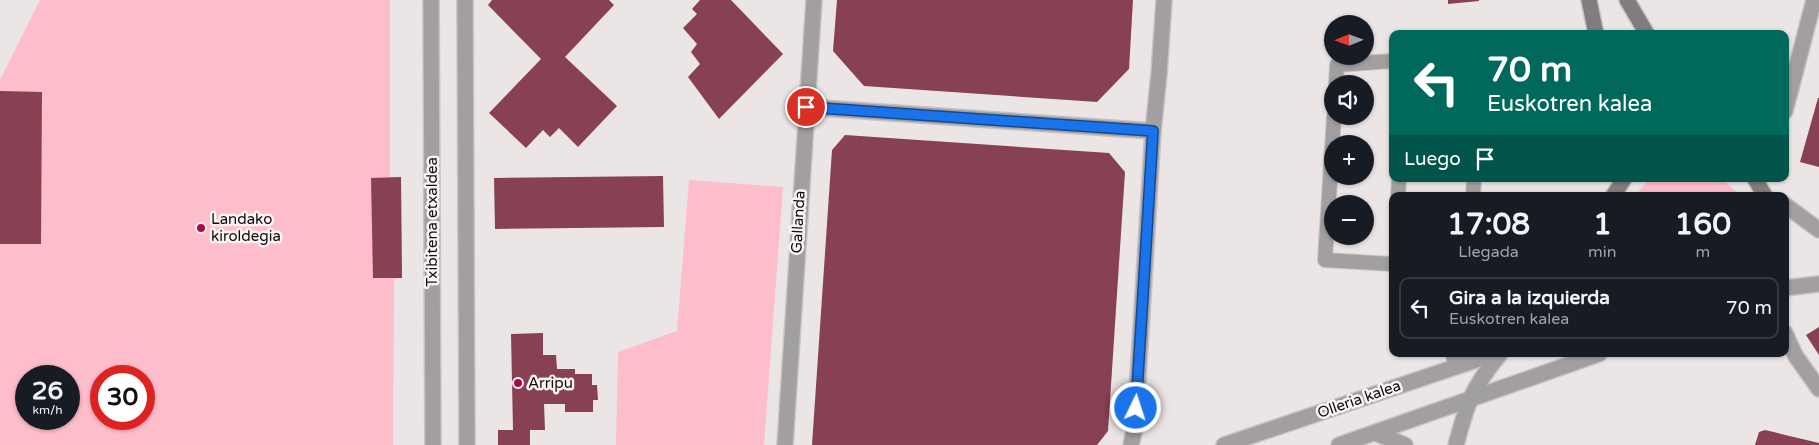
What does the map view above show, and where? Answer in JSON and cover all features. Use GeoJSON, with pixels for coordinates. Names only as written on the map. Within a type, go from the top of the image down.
{"type":"FeatureCollection","features":[{"type":"Feature","properties":{"kind":"main road"},"geometry":{"type":"LineString","coordinates":[[1589,0],[1595,30]]}},
{"type":"Feature","properties":{"kind":"main road"},"geometry":{"type":"LineString","coordinates":[[1627,0],[1645,30]]}},
{"type":"Feature","properties":{"kind":"street","name":"Txibitena etxaldea"},"geometry":{"type":"LineString","coordinates":[[431,0],[434,445]]}},
{"type":"Feature","properties":{"kind":"street"},"geometry":{"type":"LineString","coordinates":[[465,0],[467,445]]}},
{"type":"Feature","properties":{"kind":"street","name":"Gallanda"},"geometry":{"type":"LineString","coordinates":[[785,445],[814,0]]}},
{"type":"Feature","properties":{"kind":"street"},"geometry":{"type":"LineString","coordinates":[[1131,445],[1136,407],[1153,131],[1164,0]]}},
{"type":"Feature","properties":{"kind":"street"},"geometry":{"type":"LineString","coordinates":[[1789,97],[1814,0]]}},
{"type":"Feature","properties":{"kind":"street"},"geometry":{"type":"LineString","coordinates":[[806,107],[1153,131]]}},
{"type":"Feature","properties":{"kind":"street"},"geometry":{"type":"LineString","coordinates":[[1789,208],[1819,230]]}},
{"type":"Feature","properties":{"kind":"street"},"geometry":{"type":"LineString","coordinates":[[1789,288],[1819,284]]}},
{"type":"Feature","properties":{"kind":"street"},"geometry":{"type":"LineString","coordinates":[[1790,351],[1819,389]]}},
{"type":"Feature","properties":{"kind":"street","name":"Olleria kalea"},"geometry":{"type":"LineString","coordinates":[[1224,445],[1454,360],[1474,357]]}},
{"type":"Feature","properties":{"kind":"street"},"geometry":{"type":"LineString","coordinates":[[1456,445],[1468,400],[1482,376],[1498,357]]}},
{"type":"Feature","properties":{"kind":"street"},"geometry":{"type":"LineString","coordinates":[[1339,445],[1590,357]]}},
{"type":"Feature","properties":{"kind":"street"},"geometry":{"type":"LineString","coordinates":[[1375,433],[1405,445]]}},
{"type":"Feature","properties":{"kind":"lane"},"geometry":{"type":"LineString","coordinates":[[1336,75],[1337,65],[1389,61]]}},
{"type":"Feature","properties":{"kind":"lane"},"geometry":{"type":"LineString","coordinates":[[1333,125],[1325,260],[1389,264]]}},
{"type":"Feature","properties":{"kind":"shaded area","name":"Landako kiroldegia"},"geometry":{"type":"Polygon","coordinates":[[[40,0],[390,0],[390,177],[401,177],[402,278],[394,279],[393,445],[0,445],[0,80],[40,0]]]}},
{"type":"Feature","properties":{"kind":"shaded area"},"geometry":{"type":"Polygon","coordinates":[[[689,180],[783,187],[764,445],[616,445],[618,352],[677,331],[689,180]]]}},
{"type":"Feature","properties":{"kind":"shaded area"},"geometry":{"type":"Polygon","coordinates":[[[1648,182],[1726,182],[1736,192],[1638,192],[1648,182]]]}},
{"type":"Feature","properties":{"kind":"building"},"geometry":{"type":"Polygon","coordinates":[[[492,0],[609,0],[614,5],[565,57],[617,106],[578,147],[559,128],[550,137],[543,130],[526,148],[489,113],[541,59],[488,5],[492,0]]]}},
{"type":"Feature","properties":{"kind":"building"},"geometry":{"type":"Polygon","coordinates":[[[700,0],[731,0],[783,54],[719,119],[688,77],[700,64],[691,52],[697,44],[683,28],[697,14],[692,9],[700,0]]]}},
{"type":"Feature","properties":{"kind":"building"},"geometry":{"type":"Polygon","coordinates":[[[837,0],[1133,0],[1129,69],[1097,102],[864,86],[833,51],[837,0]]]}},
{"type":"Feature","properties":{"kind":"building"},"geometry":{"type":"Polygon","coordinates":[[[1448,0],[1479,0],[1479,1],[1448,4],[1448,0]]]}},
{"type":"Feature","properties":{"kind":"building"},"geometry":{"type":"Polygon","coordinates":[[[0,91],[42,92],[41,244],[0,244],[0,91]]]}},
{"type":"Feature","properties":{"kind":"building"},"geometry":{"type":"Polygon","coordinates":[[[1819,98],[1819,167],[1800,162],[1819,98]]]}},
{"type":"Feature","properties":{"kind":"building"},"geometry":{"type":"Polygon","coordinates":[[[845,135],[1109,153],[1125,172],[1108,431],[1097,445],[812,445],[832,150],[845,135]]]}},
{"type":"Feature","properties":{"kind":"building"},"geometry":{"type":"Polygon","coordinates":[[[663,176],[664,227],[495,229],[494,178],[663,176]]]}},
{"type":"Feature","properties":{"kind":"building"},"geometry":{"type":"Polygon","coordinates":[[[401,177],[402,278],[373,278],[371,178],[401,177]]]}},
{"type":"Feature","properties":{"kind":"building"},"geometry":{"type":"Polygon","coordinates":[[[1819,327],[1819,355],[1806,335],[1819,327]]]}},
{"type":"Feature","properties":{"kind":"building"},"geometry":{"type":"Polygon","coordinates":[[[543,333],[543,355],[556,355],[557,369],[575,369],[575,374],[592,374],[592,385],[597,385],[598,400],[593,400],[593,412],[565,412],[565,404],[544,404],[545,430],[530,430],[530,445],[498,445],[498,430],[513,430],[511,334],[543,333]]]}},
{"type":"Feature","properties":{"kind":"building"},"geometry":{"type":"Polygon","coordinates":[[[1765,430],[1819,443],[1819,445],[1755,445],[1759,432],[1765,430]]]}},
{"type":"Feature","properties":{"kind":"place","name":"Landako kiroldegia"},"geometry":{"type":"Point","coordinates":[201,228]}},
{"type":"Feature","properties":{"kind":"place","name":"Arripu"},"geometry":{"type":"Point","coordinates":[518,383]}},
{"type":"Feature","properties":{"kind":"route"},"geometry":{"type":"LineString","coordinates":[[806,107],[1153,131],[1136,408]]}}]}
